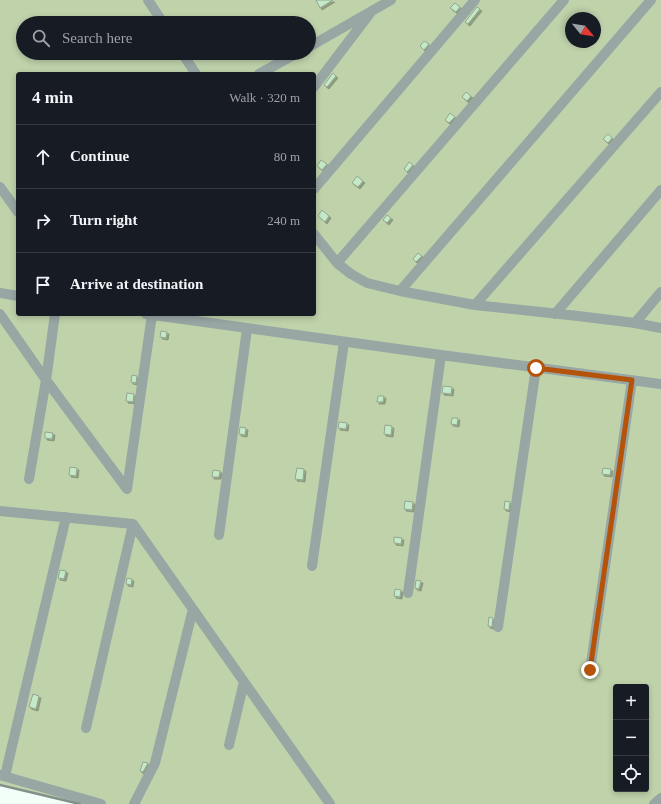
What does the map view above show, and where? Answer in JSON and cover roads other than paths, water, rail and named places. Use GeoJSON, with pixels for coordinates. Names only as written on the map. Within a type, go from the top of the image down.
{"type":"FeatureCollection","features":[{"type":"Feature","properties":{"kind":"lane"},"geometry":{"type":"LineString","coordinates":[[148,0],[158,16]]}},
{"type":"Feature","properties":{"kind":"lane"},"geometry":{"type":"LineString","coordinates":[[316,42],[391,0]]}},
{"type":"Feature","properties":{"kind":"lane"},"geometry":{"type":"LineString","coordinates":[[316,187],[475,0]]}},
{"type":"Feature","properties":{"kind":"lane"},"geometry":{"type":"LineString","coordinates":[[337,263],[564,0]]}},
{"type":"Feature","properties":{"kind":"lane"},"geometry":{"type":"LineString","coordinates":[[400,291],[651,0]]}},
{"type":"Feature","properties":{"kind":"lane"},"geometry":{"type":"LineString","coordinates":[[316,84],[371,12]]}},
{"type":"Feature","properties":{"kind":"lane"},"geometry":{"type":"LineString","coordinates":[[187,60],[195,72]]}},
{"type":"Feature","properties":{"kind":"lane"},"geometry":{"type":"LineString","coordinates":[[263,72],[284,60]]}},
{"type":"Feature","properties":{"kind":"lane"},"geometry":{"type":"LineString","coordinates":[[475,305],[661,92]]}},
{"type":"Feature","properties":{"kind":"lane"},"geometry":{"type":"LineString","coordinates":[[0,187],[16,209]]}},
{"type":"Feature","properties":{"kind":"lane"},"geometry":{"type":"LineString","coordinates":[[555,314],[661,190]]}},
{"type":"Feature","properties":{"kind":"lane"},"geometry":{"type":"LineString","coordinates":[[316,237],[337,263],[351,274],[367,283],[400,291],[475,305],[635,323],[661,328]]}},
{"type":"Feature","properties":{"kind":"lane"},"geometry":{"type":"LineString","coordinates":[[635,323],[661,292]]}},
{"type":"Feature","properties":{"kind":"lane"},"geometry":{"type":"LineString","coordinates":[[0,293],[16,296]]}},
{"type":"Feature","properties":{"kind":"lane"},"geometry":{"type":"LineString","coordinates":[[0,314],[46,380],[127,489],[149,316]]}},
{"type":"Feature","properties":{"kind":"lane"},"geometry":{"type":"LineString","coordinates":[[29,479],[46,380],[55,316]]}},
{"type":"Feature","properties":{"kind":"lane"},"geometry":{"type":"LineString","coordinates":[[162,316],[247,329],[661,384]]}},
{"type":"Feature","properties":{"kind":"lane"},"geometry":{"type":"LineString","coordinates":[[219,535],[247,329]]}},
{"type":"Feature","properties":{"kind":"lane"},"geometry":{"type":"LineString","coordinates":[[312,566],[344,342]]}},
{"type":"Feature","properties":{"kind":"lane"},"geometry":{"type":"LineString","coordinates":[[408,593],[441,355]]}},
{"type":"Feature","properties":{"kind":"lane"},"geometry":{"type":"LineString","coordinates":[[498,627],[536,368]]}},
{"type":"Feature","properties":{"kind":"lane"},"geometry":{"type":"LineString","coordinates":[[590,670],[632,380]]}},
{"type":"Feature","properties":{"kind":"lane"},"geometry":{"type":"LineString","coordinates":[[0,511],[133,524],[330,804]]}},
{"type":"Feature","properties":{"kind":"lane"},"geometry":{"type":"LineString","coordinates":[[66,517],[2,776],[101,804]]}},
{"type":"Feature","properties":{"kind":"lane"},"geometry":{"type":"LineString","coordinates":[[86,728],[133,524]]}},
{"type":"Feature","properties":{"kind":"lane"},"geometry":{"type":"LineString","coordinates":[[134,804],[155,763],[193,609]]}},
{"type":"Feature","properties":{"kind":"lane"},"geometry":{"type":"LineString","coordinates":[[229,745],[244,682]]}},
{"type":"Feature","properties":{"kind":"lane"},"geometry":{"type":"LineString","coordinates":[[654,804],[661,798]]}},
{"type":"Feature","properties":{"kind":"railway"},"geometry":{"type":"LineString","coordinates":[[0,785],[80,804]]}}]}
